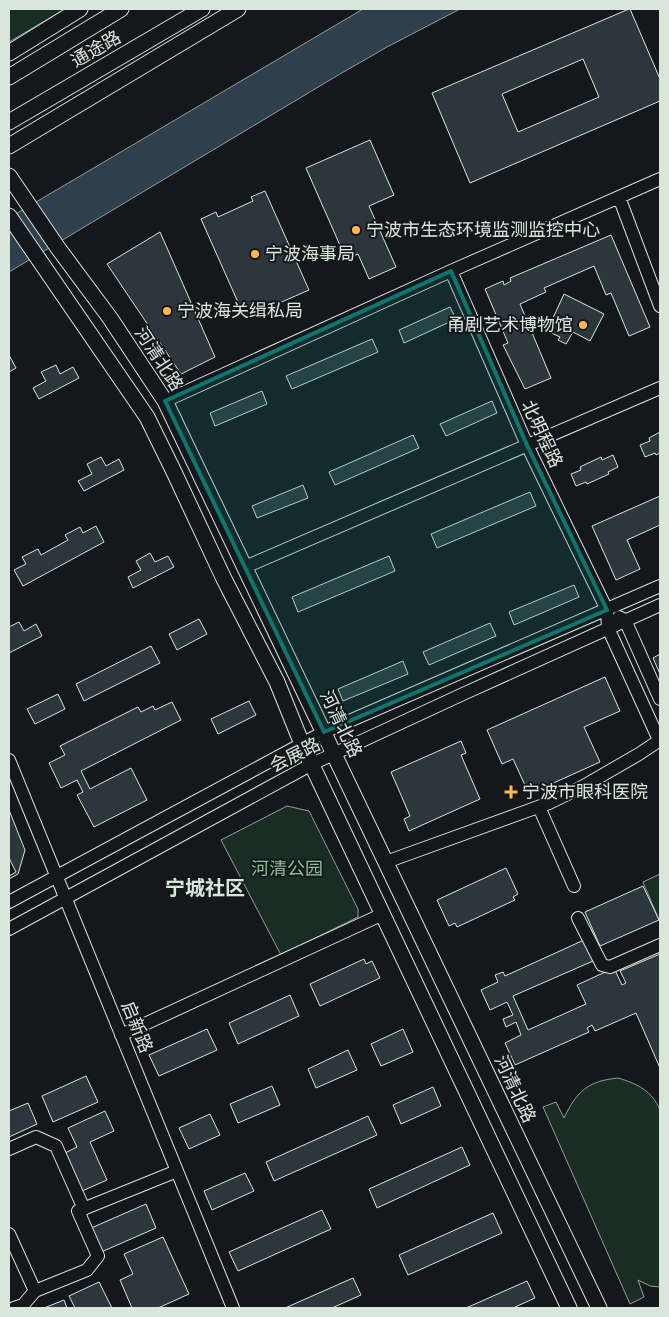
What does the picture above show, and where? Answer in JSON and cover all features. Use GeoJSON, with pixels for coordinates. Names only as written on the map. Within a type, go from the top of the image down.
{"type":"FeatureCollection","features":[{"type":"Feature","properties":{"kind":"main road"},"geometry":{"type":"LineString","coordinates":[[9,53],[80,9]]}},
{"type":"Feature","properties":{"kind":"main road","name":"通途路"},"geometry":{"type":"LineString","coordinates":[[9,78],[121,9]]}},
{"type":"Feature","properties":{"kind":"main road","name":"通途路"},"geometry":{"type":"LineString","coordinates":[[9,122],[202,9]]}},
{"type":"Feature","properties":{"kind":"main road"},"geometry":{"type":"LineString","coordinates":[[9,146],[238,9]]}},
{"type":"Feature","properties":{"kind":"main road","name":"河清北路"},"geometry":{"type":"LineString","coordinates":[[10,177],[58,248],[110,318],[165,401],[599,1308]]}},
{"type":"Feature","properties":{"kind":"main road"},"geometry":{"type":"LineString","coordinates":[[9,216],[147,417],[224,580],[277,682],[302,744],[569,1308]]}},
{"type":"Feature","properties":{"kind":"street"},"geometry":{"type":"LineString","coordinates":[[165,401],[451,271],[660,179]]}},
{"type":"Feature","properties":{"kind":"street"},"geometry":{"type":"LineString","coordinates":[[619,197],[660,306]]}},
{"type":"Feature","properties":{"kind":"street","name":"北明程路"},"geometry":{"type":"LineString","coordinates":[[451,271],[527,445],[607,610],[608,628],[660,741]]}},
{"type":"Feature","properties":{"kind":"street"},"geometry":{"type":"LineString","coordinates":[[245,567],[660,388]]}},
{"type":"Feature","properties":{"kind":"street","name":"会展路"},"geometry":{"type":"LineString","coordinates":[[9,902],[324,732],[660,586]]}},
{"type":"Feature","properties":{"kind":"street","name":"会展路"},"geometry":{"type":"LineString","coordinates":[[9,929],[312,764],[660,605]]}},
{"type":"Feature","properties":{"kind":"street"},"geometry":{"type":"LineString","coordinates":[[607,610],[625,620],[660,699]]}},
{"type":"Feature","properties":{"kind":"street"},"geometry":{"type":"LineString","coordinates":[[386,862],[539,807],[582,787],[660,741]]}},
{"type":"Feature","properties":{"kind":"street","name":"启新路"},"geometry":{"type":"LineString","coordinates":[[9,760],[233,1308]]}},
{"type":"Feature","properties":{"kind":"street"},"geometry":{"type":"LineString","coordinates":[[539,807],[574,886]]}},
{"type":"Feature","properties":{"kind":"street"},"geometry":{"type":"LineString","coordinates":[[121,1035],[383,914]]}},
{"type":"Feature","properties":{"kind":"street"},"geometry":{"type":"LineString","coordinates":[[578,918],[602,965],[610,967],[660,945]]}},
{"type":"Feature","properties":{"kind":"street"},"geometry":{"type":"LineString","coordinates":[[9,1149],[36,1137],[56,1146],[84,1209]]}},
{"type":"Feature","properties":{"kind":"street"},"geometry":{"type":"LineString","coordinates":[[14,1308],[23,1305],[35,1291],[87,1270],[98,1256],[78,1212],[177,1171]]}},
{"type":"Feature","properties":{"kind":"street"},"geometry":{"type":"LineString","coordinates":[[9,1234],[35,1291]]}},
{"type":"Feature","properties":{"kind":"highlighted area"},"geometry":{"type":"Polygon","coordinates":[[[451,271],[527,445],[607,610],[324,732],[165,401],[451,271]]]}},
{"type":"Feature","properties":{"kind":"green space"},"geometry":{"type":"Polygon","coordinates":[[[9,9],[65,9],[9,42],[9,9]]]}},
{"type":"Feature","properties":{"kind":"green space","name":"河清公园"},"geometry":{"type":"Polygon","coordinates":[[[287,806],[309,811],[358,909],[358,917],[281,955],[221,840],[287,806]]]}},
{"type":"Feature","properties":{"kind":"green space"},"geometry":{"type":"Polygon","coordinates":[[[660,874],[660,922],[643,882],[660,874]]]}},
{"type":"Feature","properties":{"kind":"green space"},"geometry":{"type":"Polygon","coordinates":[[[618,1078],[644,1089],[657,1103],[660,1110],[660,1287],[650,1286],[638,1280],[644,1297],[630,1304],[543,1107],[556,1102],[564,1118],[579,1094],[585,1089],[608,1079],[618,1078]]]}},
{"type":"Feature","properties":{"kind":"water"},"geometry":{"type":"Polygon","coordinates":[[[363,9],[460,9],[340,74],[9,272],[9,218],[363,9]]]}},
{"type":"Feature","properties":{"kind":"building"},"geometry":{"type":"Polygon","coordinates":[[[629,9],[660,79],[660,101],[470,183],[432,93],[629,9]],[[583,59],[502,94],[518,132],[599,97],[583,59]]]}},
{"type":"Feature","properties":{"kind":"building","name":"宁波市生态环境监测监控中心"},"geometry":{"type":"Polygon","coordinates":[[[370,140],[394,195],[369,206],[396,267],[369,279],[358,254],[346,259],[306,168],[370,140]]]}},
{"type":"Feature","properties":{"kind":"building","name":"宁波海事局"},"geometry":{"type":"Polygon","coordinates":[[[265,191],[309,290],[245,318],[201,219],[216,212],[218,217],[253,201],[251,197],[265,191]]]}},
{"type":"Feature","properties":{"kind":"building","name":"宁波海关缉私局"},"geometry":{"type":"Polygon","coordinates":[[[160,232],[215,357],[181,374],[107,264],[160,232]]]}},
{"type":"Feature","properties":{"kind":"building"},"geometry":{"type":"Polygon","coordinates":[[[611,235],[650,327],[629,336],[611,293],[606,295],[594,266],[544,288],[546,292],[520,304],[551,378],[525,389],[503,345],[508,343],[485,289],[503,281],[504,285],[511,281],[510,278],[611,235]]]}},
{"type":"Feature","properties":{"kind":"building"},"geometry":{"type":"Polygon","coordinates":[[[564,294],[604,314],[590,341],[573,332],[566,344],[558,340],[560,337],[547,331],[564,294]]]}},
{"type":"Feature","properties":{"kind":"building"},"geometry":{"type":"Polygon","coordinates":[[[450,307],[456,319],[404,343],[399,330],[450,307]]]}},
{"type":"Feature","properties":{"kind":"building"},"geometry":{"type":"Polygon","coordinates":[[[372,339],[378,352],[292,389],[286,376],[372,339]]]}},
{"type":"Feature","properties":{"kind":"building"},"geometry":{"type":"Polygon","coordinates":[[[9,355],[16,368],[9,372],[9,355]]]}},
{"type":"Feature","properties":{"kind":"building"},"geometry":{"type":"Polygon","coordinates":[[[56,365],[60,374],[73,367],[79,378],[39,399],[33,388],[46,381],[41,372],[56,365]]]}},
{"type":"Feature","properties":{"kind":"building"},"geometry":{"type":"Polygon","coordinates":[[[262,391],[267,404],[215,426],[210,413],[262,391]]]}},
{"type":"Feature","properties":{"kind":"building"},"geometry":{"type":"Polygon","coordinates":[[[492,401],[497,413],[446,436],[440,424],[492,401]]]}},
{"type":"Feature","properties":{"kind":"building"},"geometry":{"type":"Polygon","coordinates":[[[660,432],[660,453],[645,457],[640,445],[650,441],[649,438],[660,432]]]}},
{"type":"Feature","properties":{"kind":"building"},"geometry":{"type":"Polygon","coordinates":[[[413,435],[419,448],[335,485],[329,472],[413,435]]]}},
{"type":"Feature","properties":{"kind":"building"},"geometry":{"type":"Polygon","coordinates":[[[613,455],[618,467],[608,472],[609,474],[587,484],[586,482],[576,486],[571,474],[581,470],[580,467],[601,457],[602,460],[613,455]]]}},
{"type":"Feature","properties":{"kind":"building"},"geometry":{"type":"Polygon","coordinates":[[[101,457],[106,466],[119,459],[124,470],[84,491],[78,481],[92,474],[87,464],[101,457]]]}},
{"type":"Feature","properties":{"kind":"building"},"geometry":{"type":"Polygon","coordinates":[[[303,485],[308,498],[257,518],[252,506],[303,485]]]}},
{"type":"Feature","properties":{"kind":"building"},"geometry":{"type":"Polygon","coordinates":[[[530,492],[536,506],[437,548],[431,534],[530,492]]]}},
{"type":"Feature","properties":{"kind":"building"},"geometry":{"type":"Polygon","coordinates":[[[660,496],[660,525],[627,540],[640,569],[616,580],[592,526],[660,496]]]}},
{"type":"Feature","properties":{"kind":"building"},"geometry":{"type":"Polygon","coordinates":[[[96,526],[104,542],[23,586],[14,570],[26,564],[22,557],[38,549],[41,555],[68,540],[65,535],[80,527],[83,533],[96,526]]]}},
{"type":"Feature","properties":{"kind":"building"},"geometry":{"type":"Polygon","coordinates":[[[150,553],[155,562],[168,556],[174,567],[133,588],[128,577],[141,570],[136,561],[150,553]]]}},
{"type":"Feature","properties":{"kind":"building"},"geometry":{"type":"Polygon","coordinates":[[[389,556],[395,571],[298,612],[292,597],[389,556]]]}},
{"type":"Feature","properties":{"kind":"building"},"geometry":{"type":"Polygon","coordinates":[[[574,585],[579,597],[514,625],[509,612],[574,585]]]}},
{"type":"Feature","properties":{"kind":"building"},"geometry":{"type":"Polygon","coordinates":[[[199,619],[207,634],[177,650],[169,634],[199,619]]]}},
{"type":"Feature","properties":{"kind":"building"},"geometry":{"type":"Polygon","coordinates":[[[19,622],[24,631],[36,624],[42,636],[9,653],[9,627],[19,622]]]}},
{"type":"Feature","properties":{"kind":"building"},"geometry":{"type":"Polygon","coordinates":[[[490,623],[496,636],[429,665],[423,652],[490,623]]]}},
{"type":"Feature","properties":{"kind":"building"},"geometry":{"type":"Polygon","coordinates":[[[151,646],[160,663],[84,701],[76,684],[151,646]]]}},
{"type":"Feature","properties":{"kind":"building"},"geometry":{"type":"Polygon","coordinates":[[[660,654],[660,674],[653,658],[660,654]]]}},
{"type":"Feature","properties":{"kind":"building"},"geometry":{"type":"Polygon","coordinates":[[[403,661],[408,674],[343,701],[338,689],[403,661]]]}},
{"type":"Feature","properties":{"kind":"building"},"geometry":{"type":"Polygon","coordinates":[[[605,677],[620,711],[584,727],[600,762],[529,794],[513,759],[502,764],[487,730],[605,677]]]}},
{"type":"Feature","properties":{"kind":"building"},"geometry":{"type":"Polygon","coordinates":[[[58,694],[65,709],[35,724],[27,709],[58,694]]]}},
{"type":"Feature","properties":{"kind":"building"},"geometry":{"type":"Polygon","coordinates":[[[249,701],[256,715],[218,734],[211,719],[249,701]]]}},
{"type":"Feature","properties":{"kind":"building"},"geometry":{"type":"Polygon","coordinates":[[[172,702],[181,720],[81,771],[90,789],[131,768],[147,800],[94,827],[77,795],[83,792],[77,780],[61,788],[49,763],[65,755],[60,746],[138,707],[141,712],[153,706],[155,710],[172,702]]]}},
{"type":"Feature","properties":{"kind":"building"},"geometry":{"type":"Polygon","coordinates":[[[461,741],[466,753],[461,755],[480,799],[409,831],[404,819],[410,816],[391,772],[461,741]]]}},
{"type":"Feature","properties":{"kind":"building"},"geometry":{"type":"Polygon","coordinates":[[[9,810],[25,850],[18,874],[9,879],[9,810]]]}},
{"type":"Feature","properties":{"kind":"building"},"geometry":{"type":"Polygon","coordinates":[[[9,858],[16,872],[9,876],[9,858]]]}},
{"type":"Feature","properties":{"kind":"building"},"geometry":{"type":"Polygon","coordinates":[[[506,868],[518,894],[513,897],[515,900],[457,927],[455,923],[449,926],[437,900],[506,868]]]}},
{"type":"Feature","properties":{"kind":"building"},"geometry":{"type":"Polygon","coordinates":[[[643,886],[659,920],[600,946],[585,912],[643,886]]]}},
{"type":"Feature","properties":{"kind":"building"},"geometry":{"type":"Polygon","coordinates":[[[584,940],[593,961],[513,996],[528,1030],[586,1004],[577,985],[614,968],[622,985],[626,983],[620,971],[660,954],[660,1068],[636,1013],[595,1031],[592,1025],[587,1028],[589,1032],[515,1065],[505,1043],[521,1035],[516,1022],[506,1027],[503,1019],[513,1015],[507,1002],[490,1010],[481,990],[498,982],[495,975],[503,972],[505,976],[584,940]]]}},
{"type":"Feature","properties":{"kind":"building"},"geometry":{"type":"Polygon","coordinates":[[[364,959],[366,964],[372,961],[380,978],[320,1006],[310,984],[364,959]]]}},
{"type":"Feature","properties":{"kind":"building"},"geometry":{"type":"Polygon","coordinates":[[[290,995],[299,1016],[238,1044],[229,1023],[290,995]]]}},
{"type":"Feature","properties":{"kind":"building"},"geometry":{"type":"Polygon","coordinates":[[[207,1029],[217,1050],[159,1076],[149,1055],[207,1029]]]}},
{"type":"Feature","properties":{"kind":"building"},"geometry":{"type":"Polygon","coordinates":[[[403,1029],[413,1052],[381,1066],[371,1044],[403,1029]]]}},
{"type":"Feature","properties":{"kind":"building"},"geometry":{"type":"Polygon","coordinates":[[[348,1050],[357,1070],[316,1088],[308,1069],[348,1050]]]}},
{"type":"Feature","properties":{"kind":"building"},"geometry":{"type":"Polygon","coordinates":[[[86,1076],[98,1102],[53,1122],[42,1096],[86,1076]]]}},
{"type":"Feature","properties":{"kind":"building"},"geometry":{"type":"Polygon","coordinates":[[[272,1086],[280,1105],[238,1123],[230,1104],[272,1086]]]}},
{"type":"Feature","properties":{"kind":"building"},"geometry":{"type":"Polygon","coordinates":[[[433,1087],[441,1106],[401,1124],[393,1105],[433,1087]]]}},
{"type":"Feature","properties":{"kind":"building"},"geometry":{"type":"Polygon","coordinates":[[[28,1103],[37,1124],[9,1137],[9,1111],[28,1103]]]}},
{"type":"Feature","properties":{"kind":"building"},"geometry":{"type":"Polygon","coordinates":[[[105,1111],[114,1131],[90,1142],[107,1180],[82,1191],[65,1153],[77,1147],[68,1128],[105,1111]]]}},
{"type":"Feature","properties":{"kind":"building"},"geometry":{"type":"Polygon","coordinates":[[[210,1114],[220,1135],[189,1149],[179,1128],[210,1114]]]}},
{"type":"Feature","properties":{"kind":"building"},"geometry":{"type":"Polygon","coordinates":[[[368,1116],[377,1135],[274,1181],[266,1162],[368,1116]]]}},
{"type":"Feature","properties":{"kind":"building"},"geometry":{"type":"Polygon","coordinates":[[[462,1147],[470,1165],[377,1208],[369,1189],[462,1147]]]}},
{"type":"Feature","properties":{"kind":"building"},"geometry":{"type":"Polygon","coordinates":[[[245,1173],[254,1191],[212,1210],[204,1191],[245,1173]]]}},
{"type":"Feature","properties":{"kind":"building"},"geometry":{"type":"Polygon","coordinates":[[[146,1204],[156,1228],[99,1253],[89,1229],[146,1204]]]}},
{"type":"Feature","properties":{"kind":"building"},"geometry":{"type":"Polygon","coordinates":[[[322,1210],[331,1229],[238,1271],[229,1252],[322,1210]]]}},
{"type":"Feature","properties":{"kind":"building"},"geometry":{"type":"Polygon","coordinates":[[[493,1213],[502,1233],[408,1275],[399,1255],[493,1213]]]}},
{"type":"Feature","properties":{"kind":"building"},"geometry":{"type":"Polygon","coordinates":[[[163,1237],[189,1294],[158,1308],[132,1308],[120,1280],[133,1274],[124,1254],[163,1237]]]}},
{"type":"Feature","properties":{"kind":"building"},"geometry":{"type":"Polygon","coordinates":[[[353,1278],[361,1295],[332,1308],[285,1308],[353,1278]]]}},
{"type":"Feature","properties":{"kind":"building"},"geometry":{"type":"Polygon","coordinates":[[[527,1281],[535,1298],[513,1308],[466,1308],[527,1281]]]}},
{"type":"Feature","properties":{"kind":"building"},"geometry":{"type":"Polygon","coordinates":[[[99,1282],[112,1308],[75,1308],[69,1296],[99,1282]]]}},
{"type":"Feature","properties":{"kind":"building"},"geometry":{"type":"Polygon","coordinates":[[[64,1300],[67,1308],[44,1308],[64,1300]]]}},
{"type":"Feature","properties":{"kind":"place","name":"宁波市生态环境监测监控中心"},"geometry":{"type":"Point","coordinates":[356,230]}},
{"type":"Feature","properties":{"kind":"place","name":"宁波海事局"},"geometry":{"type":"Point","coordinates":[255,254]}},
{"type":"Feature","properties":{"kind":"place","name":"宁波海关缉私局"},"geometry":{"type":"Point","coordinates":[167,311]}},
{"type":"Feature","properties":{"kind":"place","name":"甬剧艺术博物馆"},"geometry":{"type":"Point","coordinates":[583,325]}},
{"type":"Feature","properties":{"kind":"place","name":"宁波市眼科医院"},"geometry":{"type":"Point","coordinates":[511,792]}},
{"type":"Feature","properties":{"kind":"district","name":"宁城社区"},"geometry":{"type":"Point","coordinates":[205,888]}}]}
